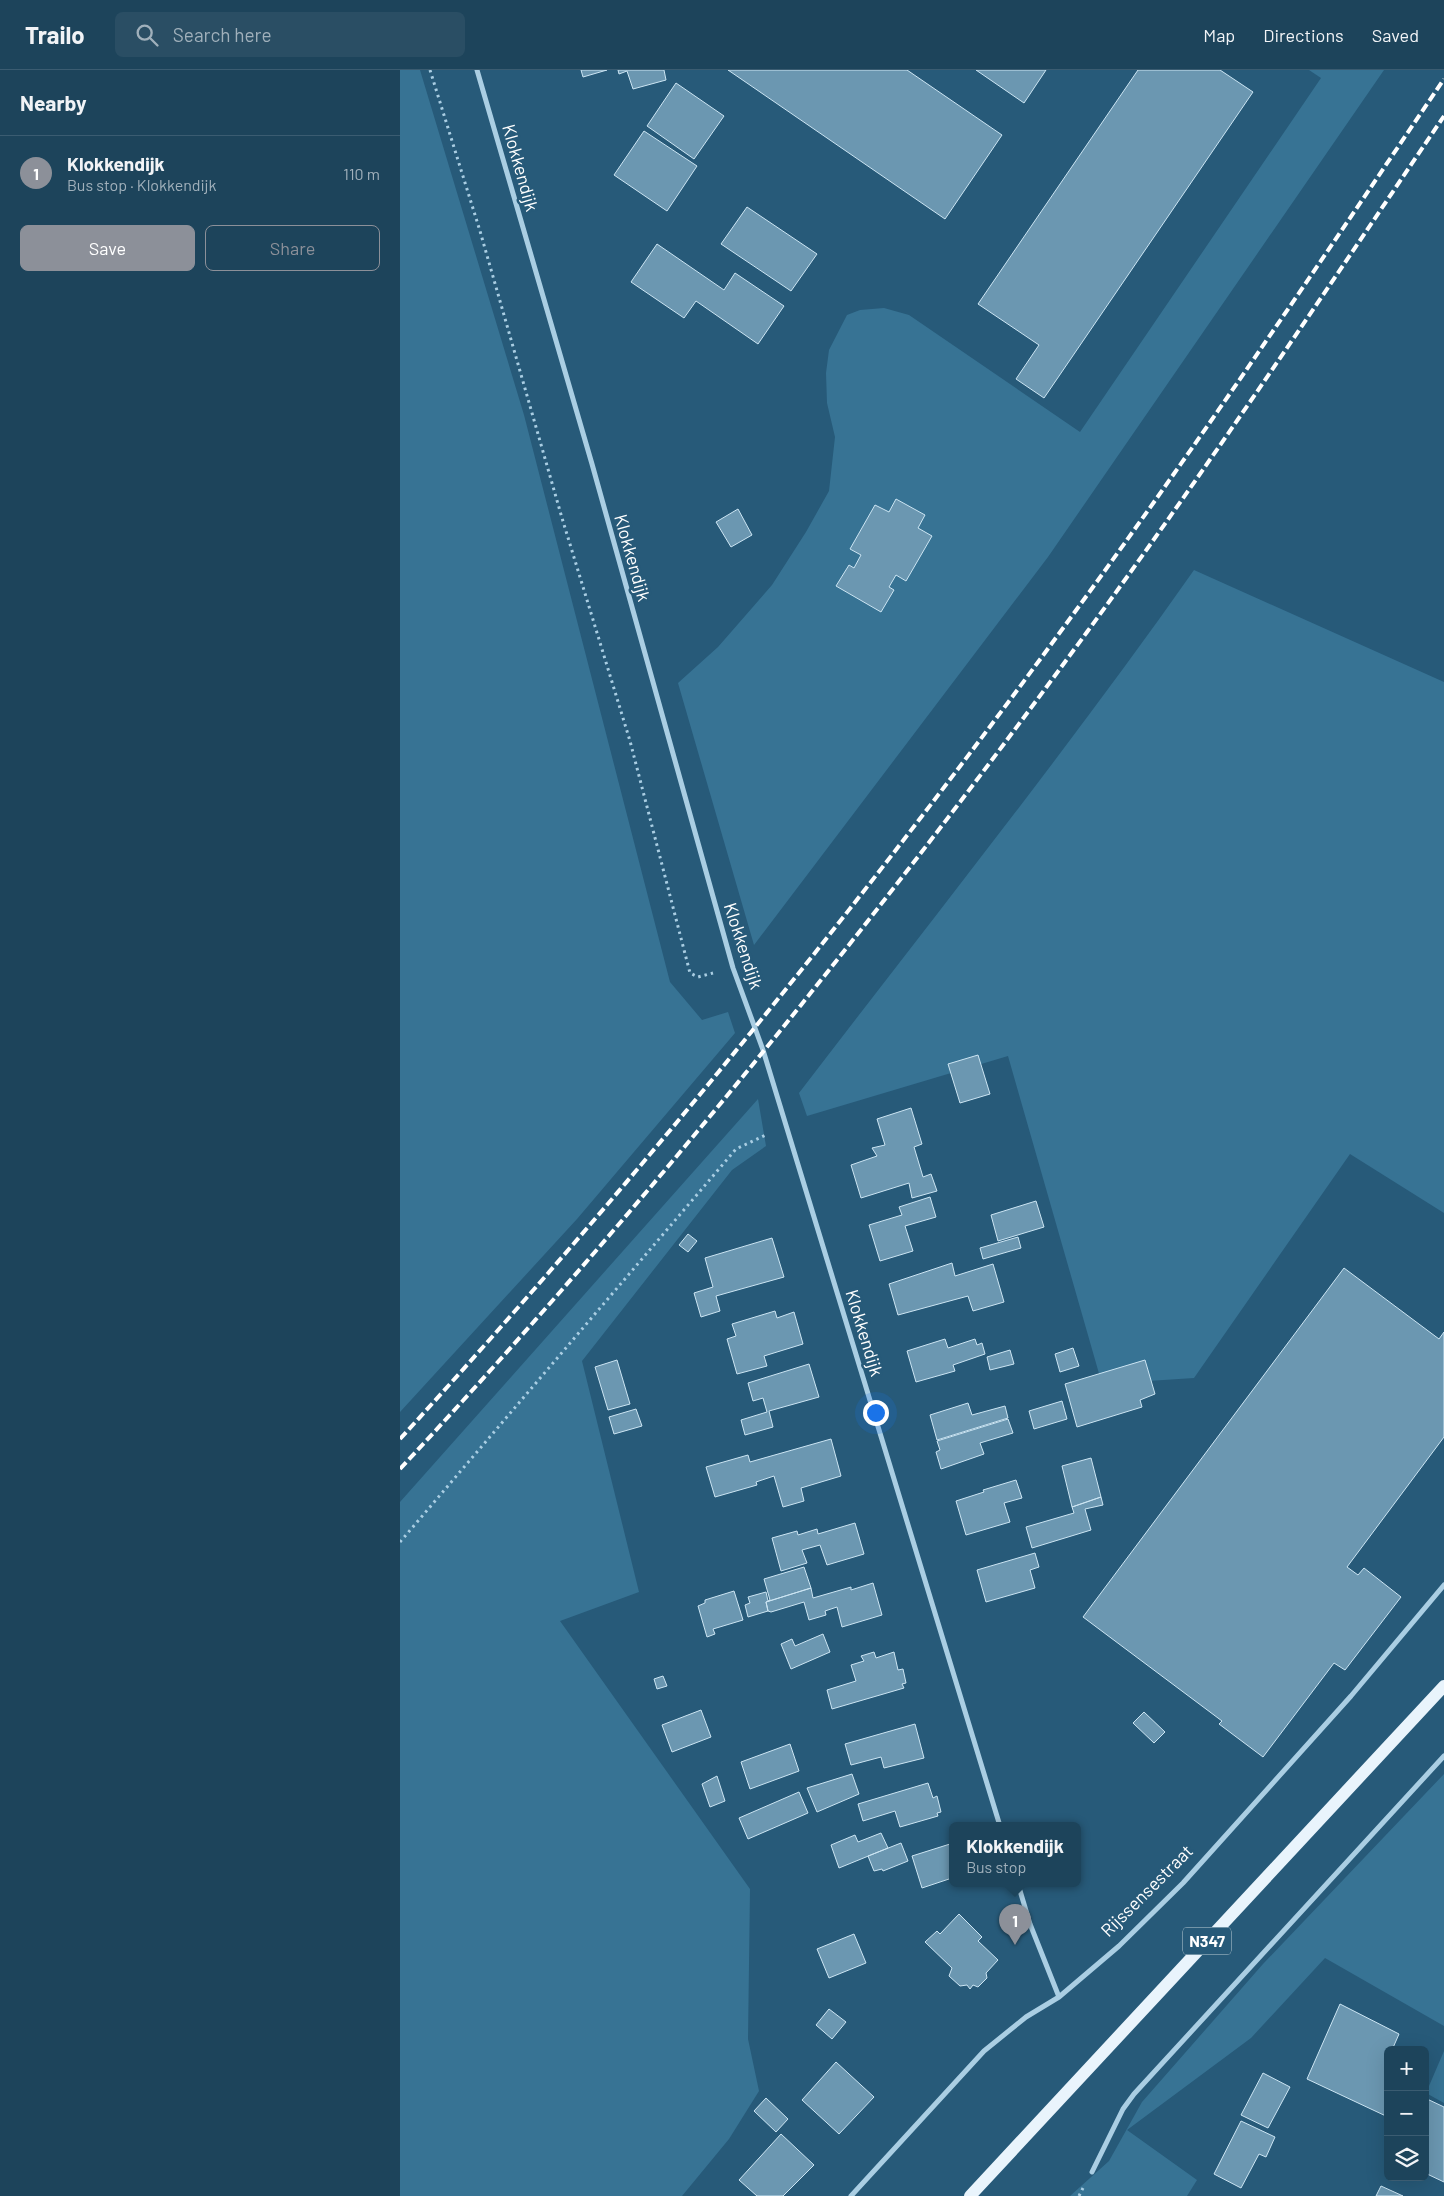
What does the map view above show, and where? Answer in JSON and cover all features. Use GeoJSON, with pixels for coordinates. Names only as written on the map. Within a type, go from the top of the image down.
{"type":"FeatureCollection","features":[{"type":"Feature","properties":{"kind":"main road","name":"N347"},"geometry":{"type":"LineString","coordinates":[[970,2196],[1444,1686]]}},
{"type":"Feature","properties":{"kind":"street","name":"Klokkendijk"},"geometry":{"type":"LineString","coordinates":[[477,70],[592,464],[733,968],[756,1026],[788,1128],[999,1822]]}},
{"type":"Feature","properties":{"kind":"street","name":"Rijssensestraat"},"geometry":{"type":"LineString","coordinates":[[851,2196],[984,2050],[1026,2017],[1059,1997],[1119,1946],[1183,1883],[1351,1696],[1444,1585]]}},
{"type":"Feature","properties":{"kind":"street"},"geometry":{"type":"LineString","coordinates":[[1092,2172],[1123,2108],[1134,2094],[1444,1756]]}},
{"type":"Feature","properties":{"kind":"street"},"geometry":{"type":"LineString","coordinates":[[1019,1887],[1030,1924],[1059,1997]]}},
{"type":"Feature","properties":{"kind":"path"},"geometry":{"type":"LineString","coordinates":[[430,70],[480,231],[562,518],[630,741],[690,973],[698,977],[733,968]]}},
{"type":"Feature","properties":{"kind":"path"},"geometry":{"type":"LineString","coordinates":[[400,1542],[736,1149],[769,1134],[788,1128]]}},
{"type":"Feature","properties":{"kind":"shaded area"},"geometry":{"type":"Polygon","coordinates":[[[400,70],[420,70],[524,415],[670,982],[702,1020],[728,1012],[735,1033],[577,1219],[400,1412],[400,70]]]}},
{"type":"Feature","properties":{"kind":"shaded area"},"geometry":{"type":"Polygon","coordinates":[[[1309,70],[1384,70],[1048,557],[754,945],[678,683],[718,647],[772,585],[806,532],[829,491],[835,437],[827,403],[826,373],[829,350],[847,315],[860,310],[884,308],[909,315],[1080,432],[1321,78],[1309,70]]]}},
{"type":"Feature","properties":{"kind":"shaded area"},"geometry":{"type":"Polygon","coordinates":[[[1194,570],[1444,682],[1444,1213],[1350,1154],[1194,1378],[1102,1384],[1008,1056],[807,1116],[799,1093],[1000,833],[1194,570]]]}},
{"type":"Feature","properties":{"kind":"shaded area"},"geometry":{"type":"Polygon","coordinates":[[[758,1099],[766,1146],[732,1170],[582,1361],[639,1592],[560,1621],[750,1889],[748,2039],[759,2091],[729,2139],[682,2196],[400,2196],[400,1502],[758,1099]]]}},
{"type":"Feature","properties":{"kind":"shaded area"},"geometry":{"type":"Polygon","coordinates":[[[1444,1774],[1444,2026],[1325,1958],[1251,2038],[1127,2130],[1197,2180],[1187,2196],[1070,2196],[1109,2161],[1142,2102],[1263,1964],[1444,1774]]]}},
{"type":"Feature","properties":{"kind":"shaded area"},"geometry":{"type":"Polygon","coordinates":[[[1444,2051],[1444,2103],[1429,2095],[1429,2086],[1444,2051]]]}},
{"type":"Feature","properties":{"kind":"building"},"geometry":{"type":"Polygon","coordinates":[[[581,70],[607,70],[583,77],[581,70]]]}},
{"type":"Feature","properties":{"kind":"building"},"geometry":{"type":"Polygon","coordinates":[[[618,70],[664,70],[666,80],[633,89],[627,71],[619,74],[618,70]]]}},
{"type":"Feature","properties":{"kind":"building"},"geometry":{"type":"Polygon","coordinates":[[[728,70],[907,70],[1002,135],[945,219],[728,70]]]}},
{"type":"Feature","properties":{"kind":"building"},"geometry":{"type":"Polygon","coordinates":[[[976,70],[1046,70],[1024,103],[976,70]]]}},
{"type":"Feature","properties":{"kind":"building"},"geometry":{"type":"Polygon","coordinates":[[[1138,70],[1220,70],[1253,92],[1044,398],[1016,379],[1039,345],[978,304],[1138,70]]]}},
{"type":"Feature","properties":{"kind":"building"},"geometry":{"type":"Polygon","coordinates":[[[676,83],[724,116],[694,159],[647,126],[676,83]]]}},
{"type":"Feature","properties":{"kind":"building"},"geometry":{"type":"Polygon","coordinates":[[[644,131],[697,166],[667,211],[614,175],[644,131]]]}},
{"type":"Feature","properties":{"kind":"building"},"geometry":{"type":"Polygon","coordinates":[[[747,207],[817,254],[791,291],[721,244],[747,207]]]}},
{"type":"Feature","properties":{"kind":"building"},"geometry":{"type":"Polygon","coordinates":[[[657,244],[724,290],[735,273],[784,306],[758,344],[696,301],[684,318],[631,282],[657,244]]]}},
{"type":"Feature","properties":{"kind":"building"},"geometry":{"type":"Polygon","coordinates":[[[896,499],[925,515],[918,528],[932,536],[906,581],[896,575],[889,587],[894,590],[881,612],[836,586],[849,565],[854,568],[861,555],[850,549],[875,505],[889,512],[896,499]]]}},
{"type":"Feature","properties":{"kind":"building"},"geometry":{"type":"Polygon","coordinates":[[[738,509],[752,535],[731,547],[716,522],[738,509]]]}},
{"type":"Feature","properties":{"kind":"building"},"geometry":{"type":"Polygon","coordinates":[[[978,1055],[990,1094],[960,1103],[948,1064],[978,1055]]]}},
{"type":"Feature","properties":{"kind":"building"},"geometry":{"type":"Polygon","coordinates":[[[911,1108],[922,1144],[914,1147],[923,1177],[931,1174],[937,1191],[912,1198],[909,1183],[861,1198],[851,1165],[877,1156],[872,1148],[885,1145],[877,1119],[911,1108]]]}},
{"type":"Feature","properties":{"kind":"building"},"geometry":{"type":"Polygon","coordinates":[[[930,1197],[936,1217],[905,1226],[913,1251],[880,1261],[869,1225],[902,1215],[899,1207],[930,1197]]]}},
{"type":"Feature","properties":{"kind":"building"},"geometry":{"type":"Polygon","coordinates":[[[1036,1201],[1044,1227],[998,1241],[991,1215],[1036,1201]]]}},
{"type":"Feature","properties":{"kind":"building"},"geometry":{"type":"Polygon","coordinates":[[[688,1234],[697,1241],[688,1252],[679,1245],[688,1234]]]}},
{"type":"Feature","properties":{"kind":"building"},"geometry":{"type":"Polygon","coordinates":[[[1018,1237],[1021,1248],[983,1259],[980,1248],[1018,1237]]]}},
{"type":"Feature","properties":{"kind":"building"},"geometry":{"type":"Polygon","coordinates":[[[772,1238],[784,1277],[716,1296],[720,1311],[701,1317],[694,1293],[713,1287],[705,1258],[772,1238]]]}},
{"type":"Feature","properties":{"kind":"building"},"geometry":{"type":"Polygon","coordinates":[[[952,1263],[955,1276],[993,1264],[1004,1302],[973,1311],[968,1296],[898,1315],[889,1284],[952,1263]]]}},
{"type":"Feature","properties":{"kind":"building"},"geometry":{"type":"Polygon","coordinates":[[[1344,1268],[1439,1339],[1444,1332],[1444,1437],[1347,1567],[1358,1575],[1364,1568],[1401,1597],[1345,1670],[1334,1663],[1263,1757],[1219,1724],[1222,1721],[1083,1617],[1344,1268]]]}},
{"type":"Feature","properties":{"kind":"building"},"geometry":{"type":"Polygon","coordinates":[[[775,1311],[777,1318],[794,1312],[803,1344],[764,1356],[767,1366],[737,1374],[727,1339],[736,1336],[732,1324],[775,1311]]]}},
{"type":"Feature","properties":{"kind":"building"},"geometry":{"type":"Polygon","coordinates":[[[945,1339],[948,1348],[975,1339],[977,1345],[982,1343],[985,1354],[953,1365],[955,1371],[916,1382],[907,1351],[945,1339]]]}},
{"type":"Feature","properties":{"kind":"building"},"geometry":{"type":"Polygon","coordinates":[[[1073,1348],[1079,1366],[1060,1372],[1055,1354],[1073,1348]]]}},
{"type":"Feature","properties":{"kind":"building"},"geometry":{"type":"Polygon","coordinates":[[[1010,1350],[1014,1364],[990,1370],[987,1357],[1010,1350]]]}},
{"type":"Feature","properties":{"kind":"building"},"geometry":{"type":"Polygon","coordinates":[[[617,1360],[630,1404],[608,1410],[595,1367],[617,1360]]]}},
{"type":"Feature","properties":{"kind":"building"},"geometry":{"type":"Polygon","coordinates":[[[1145,1360],[1155,1394],[1140,1400],[1142,1407],[1077,1427],[1065,1384],[1145,1360]]]}},
{"type":"Feature","properties":{"kind":"building"},"geometry":{"type":"Polygon","coordinates":[[[809,1364],[819,1397],[769,1411],[773,1427],[745,1435],[741,1420],[767,1412],[763,1398],[753,1401],[748,1383],[809,1364]]]}},
{"type":"Feature","properties":{"kind":"building"},"geometry":{"type":"Polygon","coordinates":[[[1062,1401],[1067,1419],[1034,1429],[1029,1411],[1062,1401]]]}},
{"type":"Feature","properties":{"kind":"building"},"geometry":{"type":"Polygon","coordinates":[[[968,1403],[972,1415],[1005,1406],[1008,1418],[937,1440],[930,1415],[968,1403]]]}},
{"type":"Feature","properties":{"kind":"building"},"geometry":{"type":"Polygon","coordinates":[[[636,1409],[642,1426],[614,1434],[609,1417],[636,1409]]]}},
{"type":"Feature","properties":{"kind":"building"},"geometry":{"type":"Polygon","coordinates":[[[1008,1419],[1013,1433],[980,1443],[984,1454],[941,1469],[936,1452],[940,1450],[937,1441],[1008,1419]]]}},
{"type":"Feature","properties":{"kind":"building"},"geometry":{"type":"Polygon","coordinates":[[[831,1439],[841,1476],[801,1488],[804,1501],[783,1507],[774,1476],[756,1482],[757,1485],[715,1497],[706,1467],[748,1455],[750,1462],[831,1439]]]}},
{"type":"Feature","properties":{"kind":"building"},"geometry":{"type":"Polygon","coordinates":[[[1091,1458],[1101,1497],[1072,1507],[1062,1466],[1091,1458]]]}},
{"type":"Feature","properties":{"kind":"building"},"geometry":{"type":"Polygon","coordinates":[[[1016,1480],[1022,1498],[1004,1503],[1010,1522],[966,1535],[956,1501],[1016,1480]]]}},
{"type":"Feature","properties":{"kind":"building"},"geometry":{"type":"Polygon","coordinates":[[[1101,1497],[1103,1505],[1085,1509],[1091,1530],[1032,1548],[1026,1527],[1074,1513],[1072,1507],[1101,1497]]]}},
{"type":"Feature","properties":{"kind":"building"},"geometry":{"type":"Polygon","coordinates":[[[855,1523],[864,1554],[827,1565],[820,1545],[802,1550],[807,1563],[781,1571],[772,1538],[797,1531],[798,1535],[817,1529],[818,1534],[855,1523]]]}},
{"type":"Feature","properties":{"kind":"building"},"geometry":{"type":"Polygon","coordinates":[[[1035,1553],[1039,1567],[1030,1570],[1035,1588],[986,1602],[977,1570],[1035,1553]]]}},
{"type":"Feature","properties":{"kind":"building"},"geometry":{"type":"Polygon","coordinates":[[[804,1567],[811,1588],[766,1602],[768,1611],[748,1617],[745,1605],[750,1603],[748,1597],[766,1592],[768,1601],[770,1600],[764,1579],[804,1567]]]}},
{"type":"Feature","properties":{"kind":"building"},"geometry":{"type":"Polygon","coordinates":[[[873,1583],[882,1615],[842,1627],[837,1607],[825,1611],[826,1615],[809,1620],[804,1602],[771,1612],[768,1611],[766,1602],[811,1588],[813,1598],[873,1583]]]}},
{"type":"Feature","properties":{"kind":"building"},"geometry":{"type":"Polygon","coordinates":[[[734,1591],[743,1620],[713,1629],[715,1634],[707,1637],[698,1606],[705,1603],[705,1600],[734,1591]]]}},
{"type":"Feature","properties":{"kind":"building"},"geometry":{"type":"Polygon","coordinates":[[[823,1634],[830,1652],[791,1669],[781,1644],[792,1639],[795,1646],[823,1634]]]}},
{"type":"Feature","properties":{"kind":"building"},"geometry":{"type":"Polygon","coordinates":[[[874,1652],[876,1658],[894,1652],[898,1670],[903,1669],[906,1683],[902,1684],[904,1688],[832,1709],[827,1690],[856,1681],[851,1665],[864,1661],[861,1656],[874,1652]]]}},
{"type":"Feature","properties":{"kind":"building"},"geometry":{"type":"Polygon","coordinates":[[[663,1676],[667,1686],[657,1689],[654,1679],[663,1676]]]}},
{"type":"Feature","properties":{"kind":"building"},"geometry":{"type":"Polygon","coordinates":[[[701,1710],[711,1737],[672,1752],[662,1725],[701,1710]]]}},
{"type":"Feature","properties":{"kind":"building"},"geometry":{"type":"Polygon","coordinates":[[[1144,1712],[1165,1732],[1154,1743],[1133,1723],[1144,1712]]]}},
{"type":"Feature","properties":{"kind":"building"},"geometry":{"type":"Polygon","coordinates":[[[915,1724],[924,1758],[884,1768],[881,1757],[851,1765],[845,1744],[915,1724]]]}},
{"type":"Feature","properties":{"kind":"building"},"geometry":{"type":"Polygon","coordinates":[[[790,1744],[799,1771],[750,1789],[741,1762],[790,1744]]]}},
{"type":"Feature","properties":{"kind":"building"},"geometry":{"type":"Polygon","coordinates":[[[852,1774],[859,1794],[817,1812],[807,1788],[852,1774]]]}},
{"type":"Feature","properties":{"kind":"building"},"geometry":{"type":"Polygon","coordinates":[[[717,1776],[725,1801],[710,1807],[702,1784],[717,1776]]]}},
{"type":"Feature","properties":{"kind":"building"},"geometry":{"type":"Polygon","coordinates":[[[928,1783],[933,1798],[937,1796],[941,1812],[937,1813],[938,1816],[900,1827],[895,1811],[863,1821],[858,1804],[928,1783]]]}},
{"type":"Feature","properties":{"kind":"building"},"geometry":{"type":"Polygon","coordinates":[[[799,1792],[808,1813],[748,1839],[739,1818],[799,1792]]]}},
{"type":"Feature","properties":{"kind":"building"},"geometry":{"type":"Polygon","coordinates":[[[881,1833],[888,1848],[839,1868],[831,1845],[855,1835],[858,1842],[881,1833]]]}},
{"type":"Feature","properties":{"kind":"building"},"geometry":{"type":"Polygon","coordinates":[[[901,1843],[908,1861],[883,1871],[882,1869],[874,1871],[868,1856],[901,1843]]]}},
{"type":"Feature","properties":{"kind":"building"},"geometry":{"type":"Polygon","coordinates":[[[949,1844],[949,1879],[922,1888],[912,1856],[949,1844]]]}},
{"type":"Feature","properties":{"kind":"building"},"geometry":{"type":"Polygon","coordinates":[[[959,1914],[982,1937],[978,1941],[998,1960],[986,1973],[987,1978],[978,1987],[973,1985],[970,1989],[967,1985],[960,1986],[949,1976],[952,1968],[925,1942],[937,1931],[940,1934],[959,1914]]]}},
{"type":"Feature","properties":{"kind":"building"},"geometry":{"type":"Polygon","coordinates":[[[854,1934],[866,1963],[829,1978],[817,1949],[854,1934]]]}},
{"type":"Feature","properties":{"kind":"building"},"geometry":{"type":"Polygon","coordinates":[[[1340,2004],[1399,2034],[1394,2046],[1384,2046],[1384,2115],[1307,2079],[1340,2004]]]}},
{"type":"Feature","properties":{"kind":"building"},"geometry":{"type":"Polygon","coordinates":[[[829,2009],[846,2022],[832,2039],[816,2025],[829,2009]]]}},
{"type":"Feature","properties":{"kind":"building"},"geometry":{"type":"Polygon","coordinates":[[[836,2062],[874,2097],[839,2134],[802,2100],[836,2062]]]}},
{"type":"Feature","properties":{"kind":"building"},"geometry":{"type":"Polygon","coordinates":[[[1263,2073],[1290,2087],[1268,2128],[1241,2115],[1263,2073]]]}},
{"type":"Feature","properties":{"kind":"building"},"geometry":{"type":"Polygon","coordinates":[[[766,2098],[788,2119],[776,2132],[754,2111],[766,2098]]]}},
{"type":"Feature","properties":{"kind":"building"},"geometry":{"type":"Polygon","coordinates":[[[1429,2100],[1444,2107],[1444,2182],[1429,2175],[1429,2100]]]}},
{"type":"Feature","properties":{"kind":"building"},"geometry":{"type":"Polygon","coordinates":[[[1241,2121],[1275,2137],[1266,2157],[1259,2154],[1241,2188],[1214,2174],[1241,2121]]]}},
{"type":"Feature","properties":{"kind":"building"},"geometry":{"type":"Polygon","coordinates":[[[781,2134],[814,2165],[783,2196],[757,2196],[739,2180],[781,2134]]]}},
{"type":"Feature","properties":{"kind":"building"},"geometry":{"type":"Polygon","coordinates":[[[1381,2186],[1403,2196],[1376,2196],[1381,2186]]]}},
{"type":"Feature","properties":{"kind":"railway"},"geometry":{"type":"LineString","coordinates":[[400,1439],[493,1336],[674,1125],[763,1018],[935,799],[1019,688],[1145,515],[1444,79]]}},
{"type":"Feature","properties":{"kind":"railway"},"geometry":{"type":"LineString","coordinates":[[400,1469],[581,1268],[669,1165],[756,1061],[924,848],[1087,632],[1179,504],[1444,116]]}},
{"type":"Feature","properties":{"kind":"place","name":"Klokkendijk"},"geometry":{"type":"Point","coordinates":[1015,1945]}}]}
